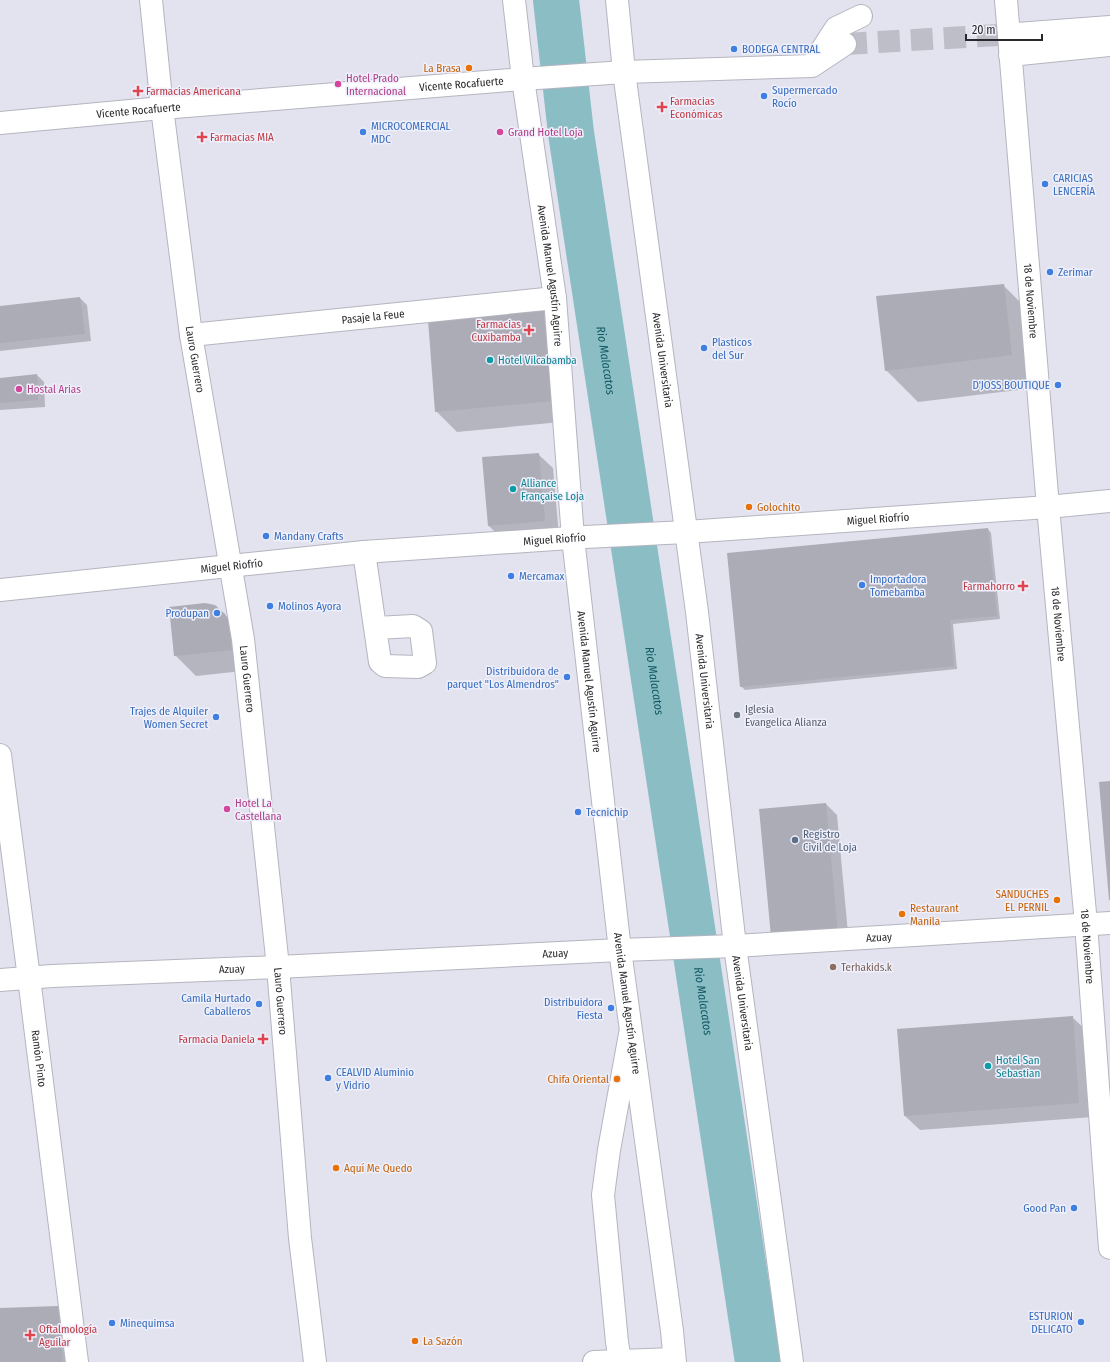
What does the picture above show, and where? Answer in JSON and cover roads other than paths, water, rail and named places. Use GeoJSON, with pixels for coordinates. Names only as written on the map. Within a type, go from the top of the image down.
{"type":"FeatureCollection","features":[{"type":"Feature","properties":{"kind":"street","name":"Lauro Guerrero"},"geometry":{"type":"LineString","coordinates":[[151,0],[162,108],[191,335],[243,639],[278,967],[300,1238],[315,1362]]}},
{"type":"Feature","properties":{"kind":"street","name":"Avenida Manuel Agustín Aguirre"},"geometry":{"type":"LineString","coordinates":[[514,0],[523,79],[555,298],[579,538],[628,949],[631,1027],[675,1360]]}},
{"type":"Feature","properties":{"kind":"street","name":"Avenida Universitaria"},"geometry":{"type":"LineString","coordinates":[[617,0],[677,533],[697,612],[724,947],[792,1362]]}},
{"type":"Feature","properties":{"kind":"street","name":"18 de Noviembre"},"geometry":{"type":"LineString","coordinates":[[1006,0],[1013,44],[1048,507],[1086,924],[1110,1248]]}},
{"type":"Feature","properties":{"kind":"street"},"geometry":{"type":"LineString","coordinates":[[812,66],[836,28],[861,16]]}},
{"type":"Feature","properties":{"kind":"street"},"geometry":{"type":"LineString","coordinates":[[1013,44],[1110,27]]}},
{"type":"Feature","properties":{"kind":"street"},"geometry":{"type":"LineString","coordinates":[[812,66],[845,44]]}},
{"type":"Feature","properties":{"kind":"street"},"geometry":{"type":"LineString","coordinates":[[1013,44],[1110,45]]}},
{"type":"Feature","properties":{"kind":"street","name":"Vicente Rocafuerte"},"geometry":{"type":"LineString","coordinates":[[0,123],[162,108],[523,79],[624,72],[812,66]]}},
{"type":"Feature","properties":{"kind":"street","name":"Pasaje la Feue"},"geometry":{"type":"LineString","coordinates":[[191,335],[555,298]]}},
{"type":"Feature","properties":{"kind":"street","name":"Miguel Riofrío"},"geometry":{"type":"LineString","coordinates":[[0,590],[364,552],[677,533],[1048,507],[1110,501]]}},
{"type":"Feature","properties":{"kind":"street"},"geometry":{"type":"LineString","coordinates":[[364,552],[376,628]]}},
{"type":"Feature","properties":{"kind":"street","name":"Ramón Pinto"},"geometry":{"type":"LineString","coordinates":[[0,755],[77,1362]]}},
{"type":"Feature","properties":{"kind":"street","name":"Azuay"},"geometry":{"type":"LineString","coordinates":[[0,980],[52,976],[278,967],[628,949],[724,947],[1110,923]]}},
{"type":"Feature","properties":{"kind":"street"},"geometry":{"type":"LineString","coordinates":[[620,1361],[603,1195],[609,1150],[631,1027]]}},
{"type":"Feature","properties":{"kind":"street"},"geometry":{"type":"LineString","coordinates":[[594,1362],[675,1360]]}},
{"type":"Feature","properties":{"kind":"waterway","name":"Rio Malacatos"},"geometry":{"type":"LineString","coordinates":[[556,0],[571,133],[758,1362]]}},
{"type":"Feature","properties":{"kind":"tunnel"},"geometry":{"type":"LineString","coordinates":[[845,44],[1015,34]]}},
{"type":"Feature","properties":{"kind":"place","name":"BODEGA CENTRAL"},"geometry":{"type":"Point","coordinates":[734,49]}},
{"type":"Feature","properties":{"kind":"place","name":"La Brasa"},"geometry":{"type":"Point","coordinates":[469,68]}},
{"type":"Feature","properties":{"kind":"place","name":"Hotel Prado Internacional"},"geometry":{"type":"Point","coordinates":[338,84]}},
{"type":"Feature","properties":{"kind":"place","name":"Farmacias Americana"},"geometry":{"type":"Point","coordinates":[138,91]}},
{"type":"Feature","properties":{"kind":"place","name":"Supermercado Rocío"},"geometry":{"type":"Point","coordinates":[764,96]}},
{"type":"Feature","properties":{"kind":"place","name":"Farmacias Económicas"},"geometry":{"type":"Point","coordinates":[662,107]}},
{"type":"Feature","properties":{"kind":"place","name":"MICROCOMERCIAL MDC"},"geometry":{"type":"Point","coordinates":[363,132]}},
{"type":"Feature","properties":{"kind":"place","name":"Grand Hotel Loja"},"geometry":{"type":"Point","coordinates":[500,132]}},
{"type":"Feature","properties":{"kind":"place","name":"Farmacias MIA"},"geometry":{"type":"Point","coordinates":[202,137]}},
{"type":"Feature","properties":{"kind":"place","name":"CARICIAS LENCERÍA"},"geometry":{"type":"Point","coordinates":[1045,184]}},
{"type":"Feature","properties":{"kind":"place","name":"Zerimar"},"geometry":{"type":"Point","coordinates":[1050,272]}},
{"type":"Feature","properties":{"kind":"place","name":"Farmacias Cuxibamba"},"geometry":{"type":"Point","coordinates":[529,330]}},
{"type":"Feature","properties":{"kind":"place","name":"Plasticos del Sur"},"geometry":{"type":"Point","coordinates":[704,348]}},
{"type":"Feature","properties":{"kind":"place","name":"Hotel Vilcabamba"},"geometry":{"type":"Point","coordinates":[490,360]}},
{"type":"Feature","properties":{"kind":"place","name":"D'JOSS BOUTIQUE"},"geometry":{"type":"Point","coordinates":[1058,385]}},
{"type":"Feature","properties":{"kind":"place","name":"Hostal Arias"},"geometry":{"type":"Point","coordinates":[19,389]}},
{"type":"Feature","properties":{"kind":"place","name":"Alliance Française Loja"},"geometry":{"type":"Point","coordinates":[513,489]}},
{"type":"Feature","properties":{"kind":"place","name":"Golochito"},"geometry":{"type":"Point","coordinates":[749,507]}},
{"type":"Feature","properties":{"kind":"place","name":"Mandany Crafts"},"geometry":{"type":"Point","coordinates":[266,536]}},
{"type":"Feature","properties":{"kind":"place","name":"Mercamax"},"geometry":{"type":"Point","coordinates":[511,576]}},
{"type":"Feature","properties":{"kind":"place","name":"Importadora Tomebamba"},"geometry":{"type":"Point","coordinates":[862,585]}},
{"type":"Feature","properties":{"kind":"place","name":"Farmahorro"},"geometry":{"type":"Point","coordinates":[1023,586]}},
{"type":"Feature","properties":{"kind":"place","name":"Molinos Ayora"},"geometry":{"type":"Point","coordinates":[270,606]}},
{"type":"Feature","properties":{"kind":"place","name":"Produpan"},"geometry":{"type":"Point","coordinates":[217,613]}},
{"type":"Feature","properties":{"kind":"place","name":"Distribuidora de parquet \"Los Almendros\""},"geometry":{"type":"Point","coordinates":[567,677]}},
{"type":"Feature","properties":{"kind":"place","name":"Iglesia Evangelica Alianza"},"geometry":{"type":"Point","coordinates":[737,715]}},
{"type":"Feature","properties":{"kind":"place","name":"Trajes de Alquiler Women Secret"},"geometry":{"type":"Point","coordinates":[216,717]}},
{"type":"Feature","properties":{"kind":"place","name":"Hotel La Castellana"},"geometry":{"type":"Point","coordinates":[227,809]}},
{"type":"Feature","properties":{"kind":"place","name":"Tecnichip"},"geometry":{"type":"Point","coordinates":[578,812]}},
{"type":"Feature","properties":{"kind":"place","name":"Registro Civil de Loja"},"geometry":{"type":"Point","coordinates":[795,840]}},
{"type":"Feature","properties":{"kind":"place","name":"SANDUCHES EL PERNIL"},"geometry":{"type":"Point","coordinates":[1057,900]}},
{"type":"Feature","properties":{"kind":"place","name":"Restaurant Manila"},"geometry":{"type":"Point","coordinates":[902,914]}},
{"type":"Feature","properties":{"kind":"place","name":"Terhakids.k"},"geometry":{"type":"Point","coordinates":[833,967]}},
{"type":"Feature","properties":{"kind":"place","name":"Camila Hurtado Caballeros"},"geometry":{"type":"Point","coordinates":[259,1004]}},
{"type":"Feature","properties":{"kind":"place","name":"Distribuidora Fiesta"},"geometry":{"type":"Point","coordinates":[611,1008]}},
{"type":"Feature","properties":{"kind":"place","name":"Farmacia Daniela"},"geometry":{"type":"Point","coordinates":[263,1039]}},
{"type":"Feature","properties":{"kind":"place","name":"Hotel San Sebastian"},"geometry":{"type":"Point","coordinates":[988,1066]}},
{"type":"Feature","properties":{"kind":"place","name":"CEALVID Aluminio y Vidrio"},"geometry":{"type":"Point","coordinates":[328,1078]}},
{"type":"Feature","properties":{"kind":"place","name":"Chifa Oriental"},"geometry":{"type":"Point","coordinates":[617,1079]}},
{"type":"Feature","properties":{"kind":"place","name":"Aquí Me Quedo"},"geometry":{"type":"Point","coordinates":[336,1168]}},
{"type":"Feature","properties":{"kind":"place","name":"Good Pan"},"geometry":{"type":"Point","coordinates":[1074,1208]}},
{"type":"Feature","properties":{"kind":"place","name":"ESTURION DELICATO"},"geometry":{"type":"Point","coordinates":[1081,1322]}},
{"type":"Feature","properties":{"kind":"place","name":"Minequimsa"},"geometry":{"type":"Point","coordinates":[112,1323]}},
{"type":"Feature","properties":{"kind":"place","name":"Oftalmología Aguilar"},"geometry":{"type":"Point","coordinates":[30,1335]}},
{"type":"Feature","properties":{"kind":"place","name":"La Sazón"},"geometry":{"type":"Point","coordinates":[415,1341]}}]}
